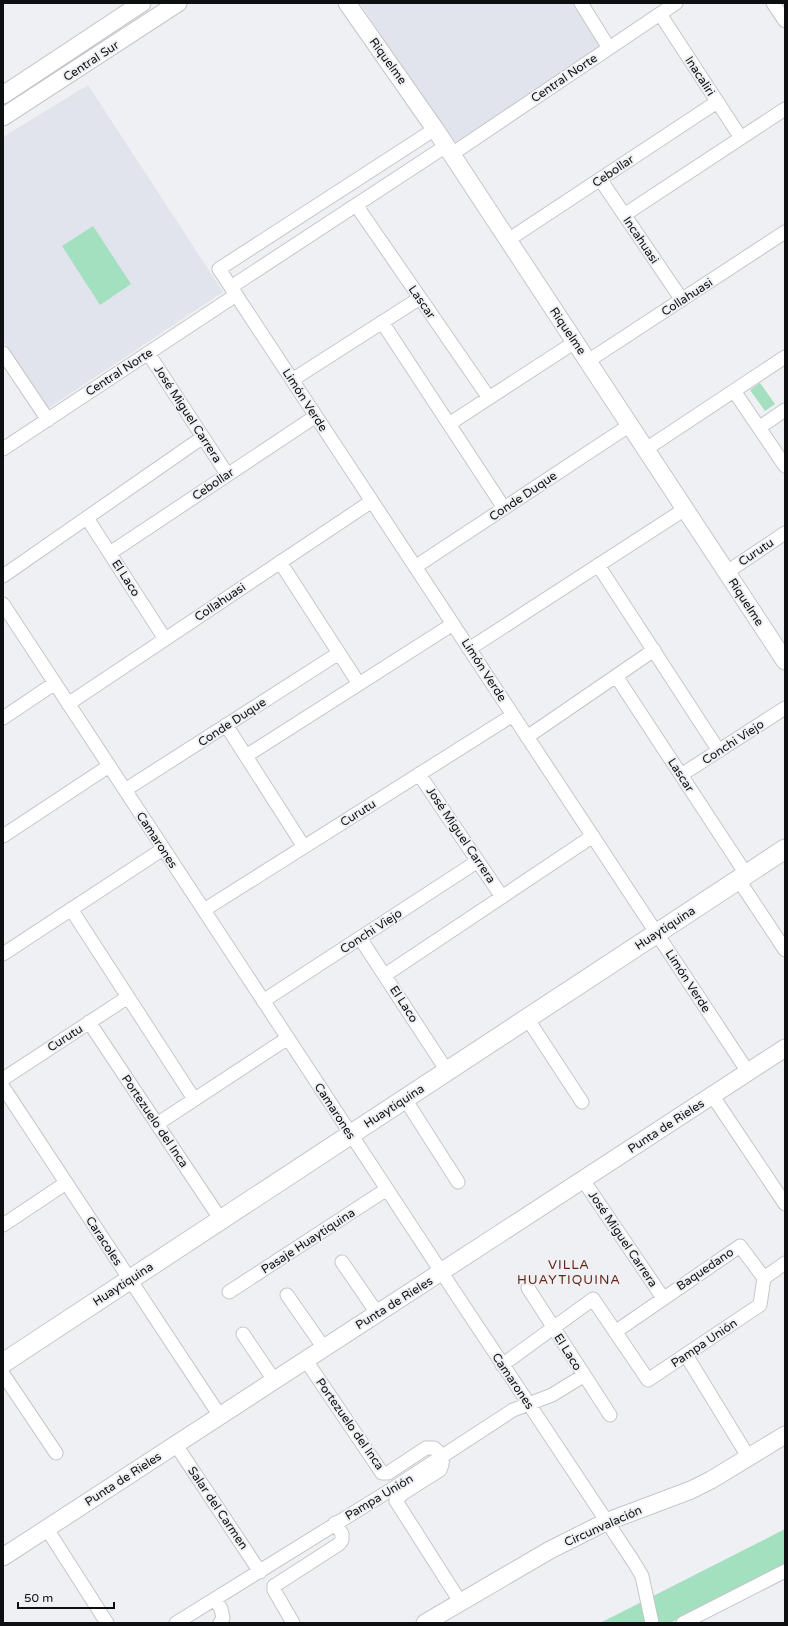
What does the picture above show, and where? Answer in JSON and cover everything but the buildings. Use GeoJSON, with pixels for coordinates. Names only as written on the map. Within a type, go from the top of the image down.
{"type":"FeatureCollection","features":[{"type":"Feature","properties":{"kind":"main road","name":"Huaytiquina"},"geometry":{"type":"LineString","coordinates":[[3,1363],[785,849]]}},
{"type":"Feature","properties":{"kind":"street","name":"Central Sur"},"geometry":{"type":"LineString","coordinates":[[3,94],[142,3]]}},
{"type":"Feature","properties":{"kind":"street","name":"Central Sur"},"geometry":{"type":"LineString","coordinates":[[3,118],[178,3]]}},
{"type":"Feature","properties":{"kind":"street","name":"Riquelme"},"geometry":{"type":"LineString","coordinates":[[347,3],[435,129],[784,657]]}},
{"type":"Feature","properties":{"kind":"street"},"geometry":{"type":"LineString","coordinates":[[581,3],[609,48]]}},
{"type":"Feature","properties":{"kind":"street","name":"Central Norte"},"geometry":{"type":"LineString","coordinates":[[3,449],[148,353],[233,291],[356,205],[449,150],[609,48],[676,3]]}},
{"type":"Feature","properties":{"kind":"street"},"geometry":{"type":"LineString","coordinates":[[773,3],[785,21]]}},
{"type":"Feature","properties":{"kind":"street","name":"Inacaliri"},"geometry":{"type":"LineString","coordinates":[[660,14],[741,138]]}},
{"type":"Feature","properties":{"kind":"street","name":"Cebollar"},"geometry":{"type":"LineString","coordinates":[[508,240],[717,102]]}},
{"type":"Feature","properties":{"kind":"street"},"geometry":{"type":"LineString","coordinates":[[624,215],[785,109]]}},
{"type":"Feature","properties":{"kind":"street","name":"Limón Verde"},"geometry":{"type":"LineString","coordinates":[[435,129],[219,269],[748,1072]]}},
{"type":"Feature","properties":{"kind":"street","name":"Incahuasi"},"geometry":{"type":"LineString","coordinates":[[600,179],[682,300]]}},
{"type":"Feature","properties":{"kind":"street","name":"Lascar"},"geometry":{"type":"LineString","coordinates":[[356,205],[489,398]]}},
{"type":"Feature","properties":{"kind":"street","name":"Collahuasi"},"geometry":{"type":"LineString","coordinates":[[588,361],[785,232]]}},
{"type":"Feature","properties":{"kind":"street"},"geometry":{"type":"LineString","coordinates":[[292,380],[420,298]]}},
{"type":"Feature","properties":{"kind":"street"},"geometry":{"type":"LineString","coordinates":[[382,322],[504,508]]}},
{"type":"Feature","properties":{"kind":"street"},"geometry":{"type":"LineString","coordinates":[[449,424],[575,342]]}},
{"type":"Feature","properties":{"kind":"street","name":"José Miguel Carrera"},"geometry":{"type":"LineString","coordinates":[[148,353],[227,474]]}},
{"type":"Feature","properties":{"kind":"street"},"geometry":{"type":"LineString","coordinates":[[646,449],[785,357]]}},
{"type":"Feature","properties":{"kind":"street"},"geometry":{"type":"LineString","coordinates":[[5,359],[48,420]]}},
{"type":"Feature","properties":{"kind":"street"},"geometry":{"type":"LineString","coordinates":[[734,391],[760,427],[785,466]]}},
{"type":"Feature","properties":{"kind":"street"},"geometry":{"type":"LineString","coordinates":[[760,427],[785,410]]}},
{"type":"Feature","properties":{"kind":"street","name":"Cebollar"},"geometry":{"type":"LineString","coordinates":[[110,553],[316,416]]}},
{"type":"Feature","properties":{"kind":"street","name":"Conde Duque"},"geometry":{"type":"LineString","coordinates":[[415,567],[630,424]]}},
{"type":"Feature","properties":{"kind":"street"},"geometry":{"type":"LineString","coordinates":[[3,576],[203,437]]}},
{"type":"Feature","properties":{"kind":"street","name":"Collahuasi"},"geometry":{"type":"LineString","coordinates":[[68,704],[372,501]]}},
{"type":"Feature","properties":{"kind":"street"},"geometry":{"type":"LineString","coordinates":[[470,649],[685,509]]}},
{"type":"Feature","properties":{"kind":"street","name":"El Laco"},"geometry":{"type":"LineString","coordinates":[[87,518],[165,639]]}},
{"type":"Feature","properties":{"kind":"street","name":"Curutu"},"geometry":{"type":"LineString","coordinates":[[727,572],[785,533]]}},
{"type":"Feature","properties":{"kind":"street"},"geometry":{"type":"LineString","coordinates":[[280,562],[359,684]]}},
{"type":"Feature","properties":{"kind":"street"},"geometry":{"type":"LineString","coordinates":[[598,565],[719,751]]}},
{"type":"Feature","properties":{"kind":"street","name":"Camarones"},"geometry":{"type":"LineString","coordinates":[[3,604],[642,1576],[652,1623]]}},
{"type":"Feature","properties":{"kind":"street"},"geometry":{"type":"LineString","coordinates":[[246,756],[453,624]]}},
{"type":"Feature","properties":{"kind":"street"},"geometry":{"type":"LineString","coordinates":[[527,737],[654,650]]}},
{"type":"Feature","properties":{"kind":"street","name":"Conde Duque"},"geometry":{"type":"LineString","coordinates":[[125,790],[339,653]]}},
{"type":"Feature","properties":{"kind":"street","name":"Lascar"},"geometry":{"type":"LineString","coordinates":[[616,676],[681,775],[785,950]]}},
{"type":"Feature","properties":{"kind":"street"},"geometry":{"type":"LineString","coordinates":[[3,718],[55,683]]}},
{"type":"Feature","properties":{"kind":"street","name":"Conchi Viejo"},"geometry":{"type":"LineString","coordinates":[[681,775],[785,708]]}},
{"type":"Feature","properties":{"kind":"street","name":"Curutu"},"geometry":{"type":"LineString","coordinates":[[204,910],[513,715]]}},
{"type":"Feature","properties":{"kind":"street"},"geometry":{"type":"LineString","coordinates":[[226,725],[304,847]]}},
{"type":"Feature","properties":{"kind":"street"},"geometry":{"type":"LineString","coordinates":[[3,836],[109,766]]}},
{"type":"Feature","properties":{"kind":"street","name":"José Miguel Carrera"},"geometry":{"type":"LineString","coordinates":[[420,774],[502,897]]}},
{"type":"Feature","properties":{"kind":"street"},"geometry":{"type":"LineString","coordinates":[[385,975],[593,836]]}},
{"type":"Feature","properties":{"kind":"street"},"geometry":{"type":"LineString","coordinates":[[3,954],[163,849]]}},
{"type":"Feature","properties":{"kind":"street","name":"Conchi Viejo"},"geometry":{"type":"LineString","coordinates":[[263,1001],[478,861]]}},
{"type":"Feature","properties":{"kind":"street"},"geometry":{"type":"LineString","coordinates":[[71,909],[194,1099]]}},
{"type":"Feature","properties":{"kind":"street","name":"El Laco"},"geometry":{"type":"LineString","coordinates":[[360,938],[447,1071]]}},
{"type":"Feature","properties":{"kind":"street","name":"Curutu"},"geometry":{"type":"LineString","coordinates":[[3,1079],[128,997]]}},
{"type":"Feature","properties":{"kind":"street"},"geometry":{"type":"LineString","coordinates":[[527,1018],[582,1102]]}},
{"type":"Feature","properties":{"kind":"street","name":"Portezuelo del Inca"},"geometry":{"type":"LineString","coordinates":[[89,1022],[220,1220]]}},
{"type":"Feature","properties":{"kind":"street"},"geometry":{"type":"LineString","coordinates":[[157,1124],[288,1038]]}},
{"type":"Feature","properties":{"kind":"street","name":"Punta de Rieles"},"geometry":{"type":"LineString","coordinates":[[5,1551],[47,1529],[305,1359],[442,1272],[785,1048]]}},
{"type":"Feature","properties":{"kind":"street","name":"Caracoles"},"geometry":{"type":"LineString","coordinates":[[3,1086],[129,1280],[220,1416]]}},
{"type":"Feature","properties":{"kind":"street"},"geometry":{"type":"LineString","coordinates":[[712,1095],[785,1204]]}},
{"type":"Feature","properties":{"kind":"street"},"geometry":{"type":"LineString","coordinates":[[405,1099],[458,1182]]}},
{"type":"Feature","properties":{"kind":"street","name":"José Miguel Carrera"},"geometry":{"type":"LineString","coordinates":[[582,1180],[663,1298]]}},
{"type":"Feature","properties":{"kind":"street"},"geometry":{"type":"LineString","coordinates":[[3,1224],[66,1183]]}},
{"type":"Feature","properties":{"kind":"street","name":"Pasaje Huaytiquina"},"geometry":{"type":"LineString","coordinates":[[229,1292],[387,1189]]}},
{"type":"Feature","properties":{"kind":"street","name":"Baquedano"},"geometry":{"type":"LineString","coordinates":[[615,1332],[740,1246],[764,1278]]}},
{"type":"Feature","properties":{"kind":"street"},"geometry":{"type":"LineString","coordinates":[[342,1262],[377,1313]]}},
{"type":"Feature","properties":{"kind":"street"},"geometry":{"type":"LineString","coordinates":[[764,1278],[785,1263]]}},
{"type":"Feature","properties":{"kind":"street","name":"Pampa Unión"},"geometry":{"type":"LineString","coordinates":[[615,1332],[648,1380],[760,1305],[764,1278]]}},
{"type":"Feature","properties":{"kind":"street","name":"El Laco"},"geometry":{"type":"LineString","coordinates":[[528,1288],[583,1376],[610,1415]]}},
{"type":"Feature","properties":{"kind":"street"},"geometry":{"type":"LineString","coordinates":[[287,1295],[324,1348]]}},
{"type":"Feature","properties":{"kind":"street"},"geometry":{"type":"LineString","coordinates":[[502,1364],[593,1299],[615,1332]]}},
{"type":"Feature","properties":{"kind":"street"},"geometry":{"type":"LineString","coordinates":[[243,1334],[274,1380]]}},
{"type":"Feature","properties":{"kind":"street"},"geometry":{"type":"LineString","coordinates":[[686,1355],[749,1458]]}},
{"type":"Feature","properties":{"kind":"street","name":"Portezuelo del Inca"},"geometry":{"type":"LineString","coordinates":[[305,1359],[382,1473],[388,1473],[426,1448],[434,1448],[442,1457]]}},
{"type":"Feature","properties":{"kind":"street"},"geometry":{"type":"LineString","coordinates":[[3,1374],[56,1453]]}},
{"type":"Feature","properties":{"kind":"street","name":"Pampa Unión"},"geometry":{"type":"LineString","coordinates":[[176,1623],[260,1572],[335,1523],[442,1457],[513,1410],[552,1395],[583,1376]]}},
{"type":"Feature","properties":{"kind":"street","name":"Circunvalación"},"geometry":{"type":"LineString","coordinates":[[425,1623],[550,1550],[606,1522],[691,1490],[749,1458],[785,1435]]}},
{"type":"Feature","properties":{"kind":"street","name":"Salar del Carmen"},"geometry":{"type":"LineString","coordinates":[[176,1445],[260,1572]]}},
{"type":"Feature","properties":{"kind":"street"},"geometry":{"type":"LineString","coordinates":[[442,1457],[443,1464],[440,1470],[402,1494],[396,1501],[461,1603]]}},
{"type":"Feature","properties":{"kind":"street"},"geometry":{"type":"LineString","coordinates":[[293,1623],[274,1590],[274,1586],[339,1544],[342,1540],[342,1534],[335,1523]]}},
{"type":"Feature","properties":{"kind":"street"},"geometry":{"type":"LineString","coordinates":[[47,1529],[107,1623]]}},
{"type":"Feature","properties":{"kind":"street"},"geometry":{"type":"LineString","coordinates":[[683,1623],[785,1571]]}},
{"type":"Feature","properties":{"kind":"street"},"geometry":{"type":"LineString","coordinates":[[215,1599],[221,1609],[223,1618],[220,1623]]}},
{"type":"Feature","properties":{"kind":"shaded area"},"geometry":{"type":"Polygon","coordinates":[[[360,3],[572,3],[600,47],[452,147],[360,3]]]}},
{"type":"Feature","properties":{"kind":"shaded area"},"geometry":{"type":"Polygon","coordinates":[[[88,85],[223,292],[47,409],[3,341],[3,137],[88,85]]]}},
{"type":"Feature","properties":{"kind":"green space"},"geometry":{"type":"Polygon","coordinates":[[[93,226],[131,284],[100,305],[62,246],[93,226]]]}},
{"type":"Feature","properties":{"kind":"green space"},"geometry":{"type":"Polygon","coordinates":[[[760,383],[775,404],[765,411],[750,390],[760,383]]]}},
{"type":"Feature","properties":{"kind":"green space"},"geometry":{"type":"Polygon","coordinates":[[[785,1529],[785,1564],[670,1623],[600,1623],[785,1529]]]}},
{"type":"Feature","properties":{"kind":"district","name":"VILLA HUAYTIQUINA"},"geometry":{"type":"Point","coordinates":[569,1272]}}]}
